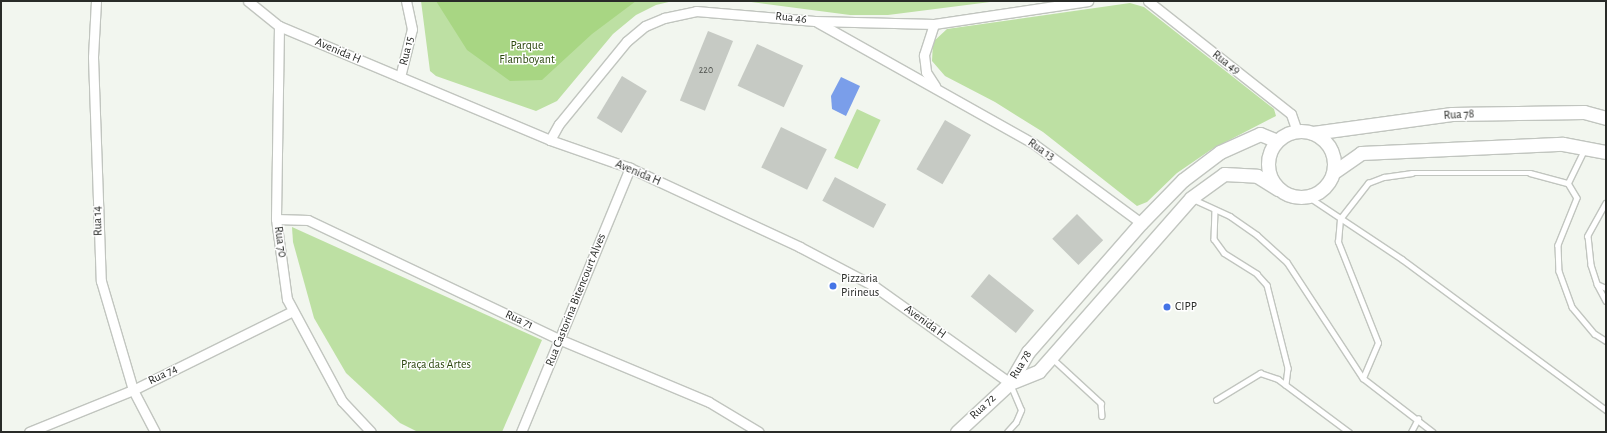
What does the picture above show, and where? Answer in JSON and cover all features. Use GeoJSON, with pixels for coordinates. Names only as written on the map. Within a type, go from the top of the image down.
{"type":"FeatureCollection","features":[{"type":"Feature","properties":{"kind":"main road","name":"Rua 78"},"geometry":{"type":"LineString","coordinates":[[1313,133],[1452,114],[1584,112],[1606,118]]}},
{"type":"Feature","properties":{"kind":"main road"},"geometry":{"type":"LineString","coordinates":[[1334,172],[1333,153],[1322,138],[1313,133],[1297,131],[1277,141],[1268,160],[1268,170],[1278,189],[1292,196],[1309,197],[1325,188],[1334,172],[1361,153],[1563,144],[1606,152]]}},
{"type":"Feature","properties":{"kind":"main road","name":"Rua 78"},"geometry":{"type":"LineString","coordinates":[[1010,383],[1028,352],[1141,223],[1183,180],[1220,152],[1260,134],[1277,141]]}},
{"type":"Feature","properties":{"kind":"main road","name":"Rua 78"},"geometry":{"type":"LineString","coordinates":[[1010,383],[1039,371],[1191,198],[1224,174],[1257,176],[1278,189]]}},
{"type":"Feature","properties":{"kind":"main road","name":"Rua 72"},"geometry":{"type":"LineString","coordinates":[[957,432],[1010,383]]}},
{"type":"Feature","properties":{"kind":"street","name":"Rua 14"},"geometry":{"type":"LineString","coordinates":[[96,1],[93,57],[101,281],[133,390],[155,432]]}},
{"type":"Feature","properties":{"kind":"street","name":"Avenida H"},"geometry":{"type":"LineString","coordinates":[[248,1],[279,26],[550,140],[630,168],[800,247],[874,286],[1010,383]]}},
{"type":"Feature","properties":{"kind":"street","name":"Rua 15"},"geometry":{"type":"LineString","coordinates":[[400,77],[412,29],[406,1]]}},
{"type":"Feature","properties":{"kind":"street","name":"Rua 46"},"geometry":{"type":"LineString","coordinates":[[550,140],[559,124],[627,42],[645,26],[664,18],[696,11],[815,21],[934,24],[1088,1]]}},
{"type":"Feature","properties":{"kind":"street","name":"Rua 49"},"geometry":{"type":"LineString","coordinates":[[1148,1],[1291,114],[1297,131]]}},
{"type":"Feature","properties":{"kind":"street","name":"Rua 13"},"geometry":{"type":"LineString","coordinates":[[815,21],[936,87],[1034,144],[1141,223]]}},
{"type":"Feature","properties":{"kind":"street","name":"Rua 13"},"geometry":{"type":"LineString","coordinates":[[934,24],[924,55],[926,72],[936,87]]}},
{"type":"Feature","properties":{"kind":"street","name":"Rua 70"},"geometry":{"type":"LineString","coordinates":[[279,26],[276,219],[287,299],[342,401],[371,432]]}},
{"type":"Feature","properties":{"kind":"street","name":"Rua Castorina Bitencourt Alves"},"geometry":{"type":"LineString","coordinates":[[521,432],[561,340],[630,168]]}},
{"type":"Feature","properties":{"kind":"street","name":"Rua 71"},"geometry":{"type":"LineString","coordinates":[[276,219],[308,220],[561,340],[709,402],[759,432]]}},
{"type":"Feature","properties":{"kind":"street","name":"Rua 74"},"geometry":{"type":"LineString","coordinates":[[29,432],[133,390],[293,311]]}},
{"type":"Feature","properties":{"kind":"lane"},"geometry":{"type":"LineString","coordinates":[[1568,183],[1585,148]]}},
{"type":"Feature","properties":{"kind":"lane"},"geometry":{"type":"LineString","coordinates":[[1363,378],[1378,343],[1369,317],[1338,242],[1340,219],[1368,183],[1384,177],[1412,173],[1530,173],[1568,183],[1577,198],[1558,245],[1559,271],[1572,307],[1595,334],[1606,341]]}},
{"type":"Feature","properties":{"kind":"lane"},"geometry":{"type":"LineString","coordinates":[[1309,197],[1402,259],[1606,410]]}},
{"type":"Feature","properties":{"kind":"lane"},"geometry":{"type":"LineString","coordinates":[[1191,198],[1230,216],[1257,235],[1287,262],[1363,378],[1433,432]]}},
{"type":"Feature","properties":{"kind":"lane"},"geometry":{"type":"LineString","coordinates":[[1606,203],[1588,236],[1591,265],[1597,284],[1606,301]]}},
{"type":"Feature","properties":{"kind":"lane"},"geometry":{"type":"LineString","coordinates":[[1215,210],[1214,238],[1224,253],[1257,274],[1267,285],[1288,368],[1286,385]]}},
{"type":"Feature","properties":{"kind":"lane"},"geometry":{"type":"LineString","coordinates":[[1597,284],[1606,288]]}},
{"type":"Feature","properties":{"kind":"lane"},"geometry":{"type":"LineString","coordinates":[[1052,358],[1101,403],[1102,416]]}},
{"type":"Feature","properties":{"kind":"lane"},"geometry":{"type":"LineString","coordinates":[[1216,400],[1260,373],[1278,379],[1349,432]]}},
{"type":"Feature","properties":{"kind":"lane"},"geometry":{"type":"LineString","coordinates":[[1007,432],[1016,422],[1021,410],[1010,383]]}},
{"type":"Feature","properties":{"kind":"lane"},"geometry":{"type":"LineString","coordinates":[[1410,432],[1418,419]]}},
{"type":"Feature","properties":{"kind":"green space","name":"Parque Flamboyant"},"geometry":{"type":"Polygon","coordinates":[[[421,1],[673,1],[656,5],[636,15],[613,34],[557,101],[536,111],[436,76],[430,71],[421,1]]]}},
{"type":"Feature","properties":{"kind":"green space"},"geometry":{"type":"Polygon","coordinates":[[[436,1],[636,1],[592,34],[542,80],[510,81],[467,50],[436,1]]]}},
{"type":"Feature","properties":{"kind":"green space"},"geometry":{"type":"Polygon","coordinates":[[[744,1],[998,1],[888,15],[850,15],[744,1]]]}},
{"type":"Feature","properties":{"kind":"green space"},"geometry":{"type":"Polygon","coordinates":[[[1130,3],[1144,7],[1274,109],[1276,116],[1212,149],[1177,173],[1147,202],[1137,206],[1043,132],[995,102],[945,76],[932,61],[933,42],[947,29],[1130,3]]]}},
{"type":"Feature","properties":{"kind":"green space"},"geometry":{"type":"Polygon","coordinates":[[[857,109],[881,120],[858,169],[834,158],[857,109]]]}},
{"type":"Feature","properties":{"kind":"green space","name":"Praça das Artes"},"geometry":{"type":"Polygon","coordinates":[[[292,227],[542,340],[502,432],[418,432],[400,423],[346,373],[314,318],[293,242],[292,227]]]}},
{"type":"Feature","properties":{"kind":"water"},"geometry":{"type":"Polygon","coordinates":[[[841,77],[860,86],[846,116],[832,109],[831,96],[841,77]]]}},
{"type":"Feature","properties":{"kind":"building"},"geometry":{"type":"Polygon","coordinates":[[[708,31],[733,41],[705,111],[680,101],[708,31]]]}},
{"type":"Feature","properties":{"kind":"building"},"geometry":{"type":"Polygon","coordinates":[[[757,44],[803,66],[784,107],[738,86],[757,44]]]}},
{"type":"Feature","properties":{"kind":"building"},"geometry":{"type":"Polygon","coordinates":[[[622,76],[647,91],[622,133],[597,118],[622,76]]]}},
{"type":"Feature","properties":{"kind":"building"},"geometry":{"type":"Polygon","coordinates":[[[945,120],[971,135],[942,184],[916,169],[945,120]]]}},
{"type":"Feature","properties":{"kind":"building"},"geometry":{"type":"Polygon","coordinates":[[[781,127],[827,149],[807,190],[761,167],[781,127]]]}},
{"type":"Feature","properties":{"kind":"building"},"geometry":{"type":"Polygon","coordinates":[[[835,177],[886,204],[874,228],[822,201],[835,177]]]}},
{"type":"Feature","properties":{"kind":"building"},"geometry":{"type":"Polygon","coordinates":[[[1077,214],[1103,240],[1078,265],[1052,239],[1077,214]]]}},
{"type":"Feature","properties":{"kind":"building"},"geometry":{"type":"Polygon","coordinates":[[[989,274],[1034,311],[1016,333],[971,297],[989,274]]]}},
{"type":"Feature","properties":{"kind":"place","name":"Pizzaria Pirineus"},"geometry":{"type":"Point","coordinates":[833,286]}},
{"type":"Feature","properties":{"kind":"place","name":"CIPP"},"geometry":{"type":"Point","coordinates":[1167,307]}}]}
